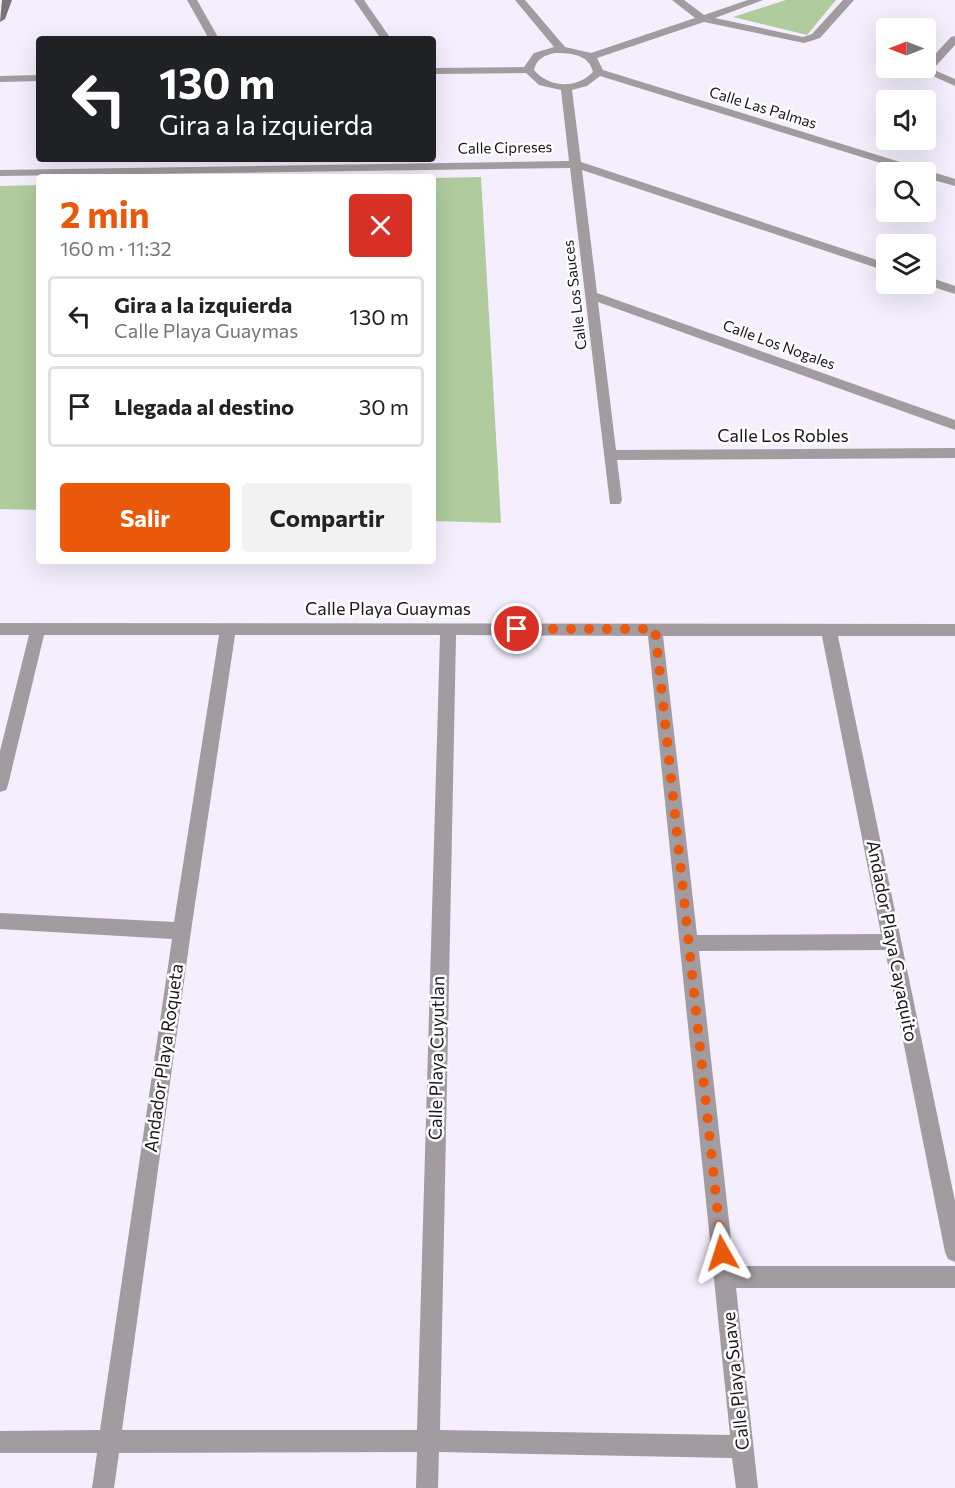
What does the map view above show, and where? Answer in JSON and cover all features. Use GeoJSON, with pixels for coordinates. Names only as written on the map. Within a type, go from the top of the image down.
{"type":"FeatureCollection","features":[{"type":"Feature","properties":{"kind":"main road"},"geometry":{"type":"LineString","coordinates":[[0,19],[7,0]]}},
{"type":"Feature","properties":{"kind":"street"},"geometry":{"type":"LineString","coordinates":[[192,0],[212,36]]}},
{"type":"Feature","properties":{"kind":"street"},"geometry":{"type":"LineString","coordinates":[[358,0],[384,36]]}},
{"type":"Feature","properties":{"kind":"street"},"geometry":{"type":"LineString","coordinates":[[520,0],[562,50]]}},
{"type":"Feature","properties":{"kind":"street"},"geometry":{"type":"LineString","coordinates":[[677,0],[702,18],[804,40],[816,36],[849,0]]}},
{"type":"Feature","properties":{"kind":"street"},"geometry":{"type":"LineString","coordinates":[[590,57],[758,0]]}},
{"type":"Feature","properties":{"kind":"street"},"geometry":{"type":"LineString","coordinates":[[955,39],[929,67],[929,72],[955,83]]}},
{"type":"Feature","properties":{"kind":"street"},"geometry":{"type":"LineString","coordinates":[[436,71],[529,70],[538,80],[566,87],[590,81],[598,72],[597,64],[590,57],[562,50],[537,56],[531,62],[529,70]]}},
{"type":"Feature","properties":{"kind":"street","name":"Calle Las Palmas"},"geometry":{"type":"LineString","coordinates":[[598,72],[888,162]]}},
{"type":"Feature","properties":{"kind":"street"},"geometry":{"type":"LineString","coordinates":[[0,79],[36,78]]}},
{"type":"Feature","properties":{"kind":"street","name":"Calle Los Sauces"},"geometry":{"type":"LineString","coordinates":[[566,87],[615,500]]}},
{"type":"Feature","properties":{"kind":"street","name":"Calle Cipreses"},"geometry":{"type":"LineString","coordinates":[[0,173],[575,164],[876,264]]}},
{"type":"Feature","properties":{"kind":"street"},"geometry":{"type":"LineString","coordinates":[[936,177],[955,183]]}},
{"type":"Feature","properties":{"kind":"street"},"geometry":{"type":"LineString","coordinates":[[936,283],[955,290]]}},
{"type":"Feature","properties":{"kind":"street","name":"Calle Los Nogales"},"geometry":{"type":"LineString","coordinates":[[592,296],[955,425]]}},
{"type":"Feature","properties":{"kind":"street","name":"Calle Los Robles"},"geometry":{"type":"LineString","coordinates":[[611,455],[955,453]]}},
{"type":"Feature","properties":{"kind":"street","name":"Calle Playa Guaymas"},"geometry":{"type":"LineString","coordinates":[[0,629],[955,630]]}},
{"type":"Feature","properties":{"kind":"street"},"geometry":{"type":"LineString","coordinates":[[0,785],[38,629]]}},
{"type":"Feature","properties":{"kind":"street","name":"Andador Playa Roqueta"},"geometry":{"type":"LineString","coordinates":[[103,1488],[182,931],[228,629]]}},
{"type":"Feature","properties":{"kind":"street","name":"Calle Playa Cuyutlan"},"geometry":{"type":"LineString","coordinates":[[427,1488],[448,629]]}},
{"type":"Feature","properties":{"kind":"street","name":"Calle Playa Suave"},"geometry":{"type":"LineString","coordinates":[[655,629],[747,1488]]}},
{"type":"Feature","properties":{"kind":"street","name":"Andador Playa Cayaquito"},"geometry":{"type":"LineString","coordinates":[[830,630],[955,1252]]}},
{"type":"Feature","properties":{"kind":"street"},"geometry":{"type":"LineString","coordinates":[[0,921],[182,931]]}},
{"type":"Feature","properties":{"kind":"street"},"geometry":{"type":"LineString","coordinates":[[689,943],[893,942]]}},
{"type":"Feature","properties":{"kind":"street"},"geometry":{"type":"LineString","coordinates":[[725,1277],[955,1277]]}},
{"type":"Feature","properties":{"kind":"street"},"geometry":{"type":"LineString","coordinates":[[0,1442],[428,1441],[743,1447]]}},
{"type":"Feature","properties":{"kind":"green space"},"geometry":{"type":"Polygon","coordinates":[[[786,0],[836,0],[807,35],[733,17],[786,0]]]}},
{"type":"Feature","properties":{"kind":"green space"},"geometry":{"type":"Polygon","coordinates":[[[481,177],[501,523],[436,521],[436,178],[481,177]]]}},
{"type":"Feature","properties":{"kind":"green space"},"geometry":{"type":"Polygon","coordinates":[[[36,185],[36,510],[0,509],[0,186],[36,185]]]}},
{"type":"Feature","properties":{"kind":"route"},"geometry":{"type":"LineString","coordinates":[[517,629],[655,629],[722,1253]]}}]}
